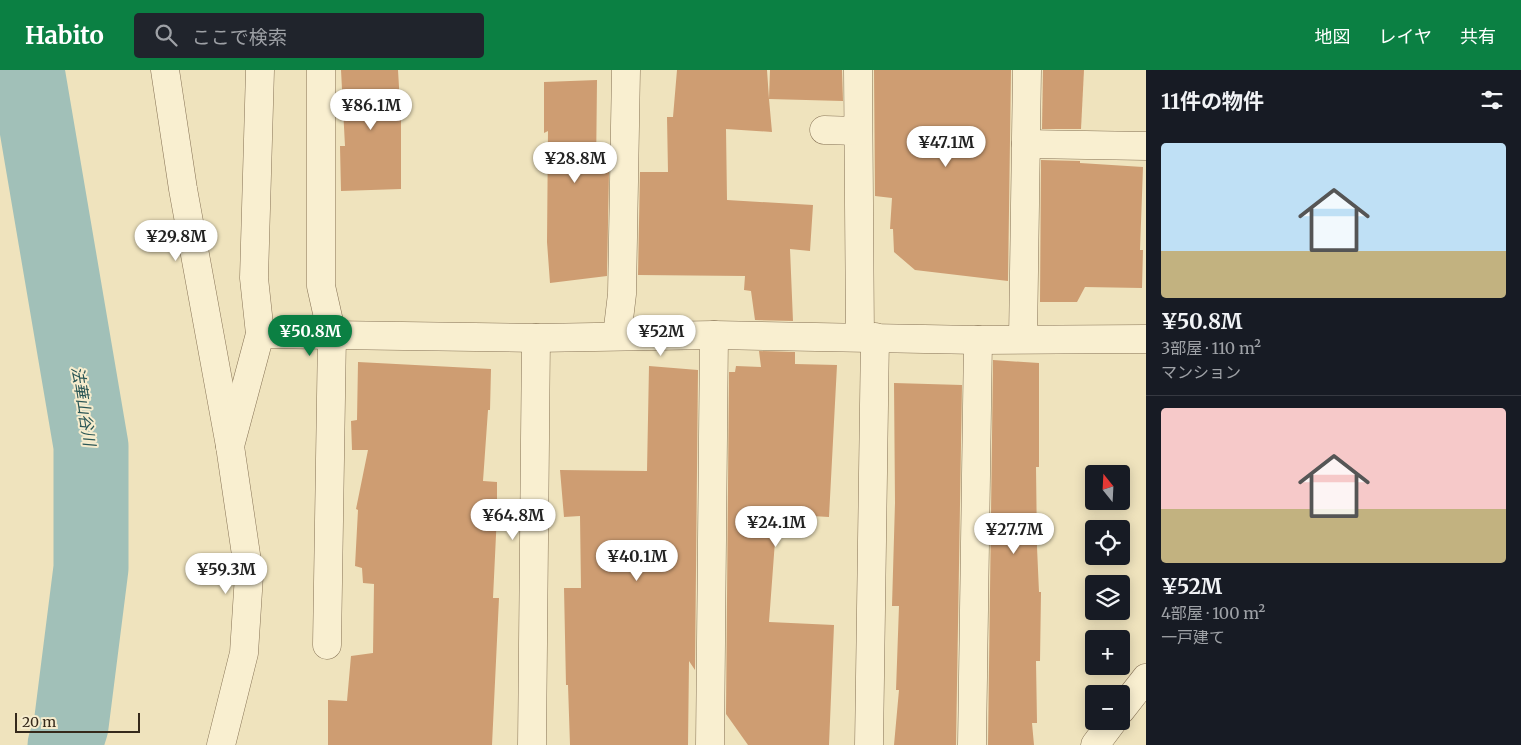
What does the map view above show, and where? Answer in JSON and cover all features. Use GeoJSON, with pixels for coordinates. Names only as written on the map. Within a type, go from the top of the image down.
{"type":"FeatureCollection","features":[{"type":"Feature","properties":{"kind":"street"},"geometry":{"type":"LineString","coordinates":[[165,70],[183,189],[230,446],[249,575],[244,653],[221,745]]}},
{"type":"Feature","properties":{"kind":"street"},"geometry":{"type":"LineString","coordinates":[[230,446],[260,334],[254,278],[260,70]]}},
{"type":"Feature","properties":{"kind":"street"},"geometry":{"type":"LineString","coordinates":[[321,70],[321,286],[332,334],[327,645]]}},
{"type":"Feature","properties":{"kind":"street"},"geometry":{"type":"LineString","coordinates":[[617,336],[622,294],[626,70]]}},
{"type":"Feature","properties":{"kind":"street"},"geometry":{"type":"LineString","coordinates":[[858,70],[858,131],[867,337],[869,745]]}},
{"type":"Feature","properties":{"kind":"street"},"geometry":{"type":"LineString","coordinates":[[1023,339],[1027,70]]}},
{"type":"Feature","properties":{"kind":"street"},"geometry":{"type":"LineString","coordinates":[[824,130],[858,131]]}},
{"type":"Feature","properties":{"kind":"street"},"geometry":{"type":"LineString","coordinates":[[1026,144],[1146,146]]}},
{"type":"Feature","properties":{"kind":"street"},"geometry":{"type":"LineString","coordinates":[[260,334],[536,338],[714,335],[978,340],[1146,339]]}},
{"type":"Feature","properties":{"kind":"street"},"geometry":{"type":"LineString","coordinates":[[710,745],[714,335]]}},
{"type":"Feature","properties":{"kind":"street"},"geometry":{"type":"LineString","coordinates":[[532,745],[536,338]]}},
{"type":"Feature","properties":{"kind":"street"},"geometry":{"type":"LineString","coordinates":[[972,745],[978,340]]}},
{"type":"Feature","properties":{"kind":"street"},"geometry":{"type":"LineString","coordinates":[[1130,698],[1146,678]]}},
{"type":"Feature","properties":{"kind":"street"},"geometry":{"type":"LineString","coordinates":[[1095,745],[1106,730]]}},
{"type":"Feature","properties":{"kind":"building"},"geometry":{"type":"Polygon","coordinates":[[[341,70],[398,70],[401,121],[401,189],[341,191],[340,146],[345,146],[341,70]]]}},
{"type":"Feature","properties":{"kind":"building"},"geometry":{"type":"Polygon","coordinates":[[[677,70],[767,70],[772,132],[726,129],[727,200],[813,205],[810,251],[790,249],[793,321],[755,320],[751,291],[744,290],[745,276],[638,275],[640,172],[668,172],[667,117],[673,117],[677,70]]]}},
{"type":"Feature","properties":{"kind":"building"},"geometry":{"type":"Polygon","coordinates":[[[770,70],[842,70],[843,101],[769,99],[770,70]]]}},
{"type":"Feature","properties":{"kind":"building"},"geometry":{"type":"Polygon","coordinates":[[[874,70],[1011,70],[1008,281],[915,270],[894,252],[893,229],[890,229],[892,198],[875,196],[874,70]]]}},
{"type":"Feature","properties":{"kind":"building"},"geometry":{"type":"Polygon","coordinates":[[[1043,70],[1084,70],[1081,129],[1042,129],[1043,70]]]}},
{"type":"Feature","properties":{"kind":"building"},"geometry":{"type":"Polygon","coordinates":[[[597,80],[596,172],[609,172],[607,276],[550,283],[547,242],[548,131],[544,133],[544,82],[597,80]]]}},
{"type":"Feature","properties":{"kind":"building"},"geometry":{"type":"Polygon","coordinates":[[[1041,160],[1080,161],[1080,163],[1143,167],[1140,250],[1143,250],[1142,288],[1085,287],[1077,302],[1040,302],[1041,160]]]}},
{"type":"Feature","properties":{"kind":"building"},"geometry":{"type":"Polygon","coordinates":[[[759,351],[795,352],[795,364],[837,365],[829,517],[777,514],[769,622],[834,625],[829,745],[748,745],[726,714],[729,372],[735,372],[736,366],[761,367],[759,351]]]}},
{"type":"Feature","properties":{"kind":"building"},"geometry":{"type":"Polygon","coordinates":[[[993,360],[1039,363],[1039,467],[1036,467],[1037,547],[1039,592],[1041,592],[1040,661],[1036,661],[1037,723],[1032,723],[1034,745],[988,745],[993,360]]]}},
{"type":"Feature","properties":{"kind":"building"},"geometry":{"type":"Polygon","coordinates":[[[358,362],[491,369],[490,410],[488,410],[483,481],[497,482],[493,598],[499,598],[492,745],[328,745],[328,700],[347,701],[351,656],[373,653],[374,584],[363,583],[362,568],[355,566],[358,510],[356,509],[368,450],[352,450],[351,421],[357,420],[358,362]]]}},
{"type":"Feature","properties":{"kind":"building"},"geometry":{"type":"Polygon","coordinates":[[[649,366],[698,370],[695,670],[689,661],[688,745],[570,745],[568,685],[566,685],[564,588],[581,588],[580,516],[564,517],[560,470],[647,471],[649,366]]]}},
{"type":"Feature","properties":{"kind":"building"},"geometry":{"type":"Polygon","coordinates":[[[894,383],[962,385],[956,745],[894,745],[899,690],[896,690],[899,606],[892,606],[895,503],[894,383]]]}},
{"type":"Feature","properties":{"kind":"waterway","name":"法華山谷川"},"geometry":{"type":"LineString","coordinates":[[27,70],[91,446],[91,568],[71,726],[65,745]]}}]}
